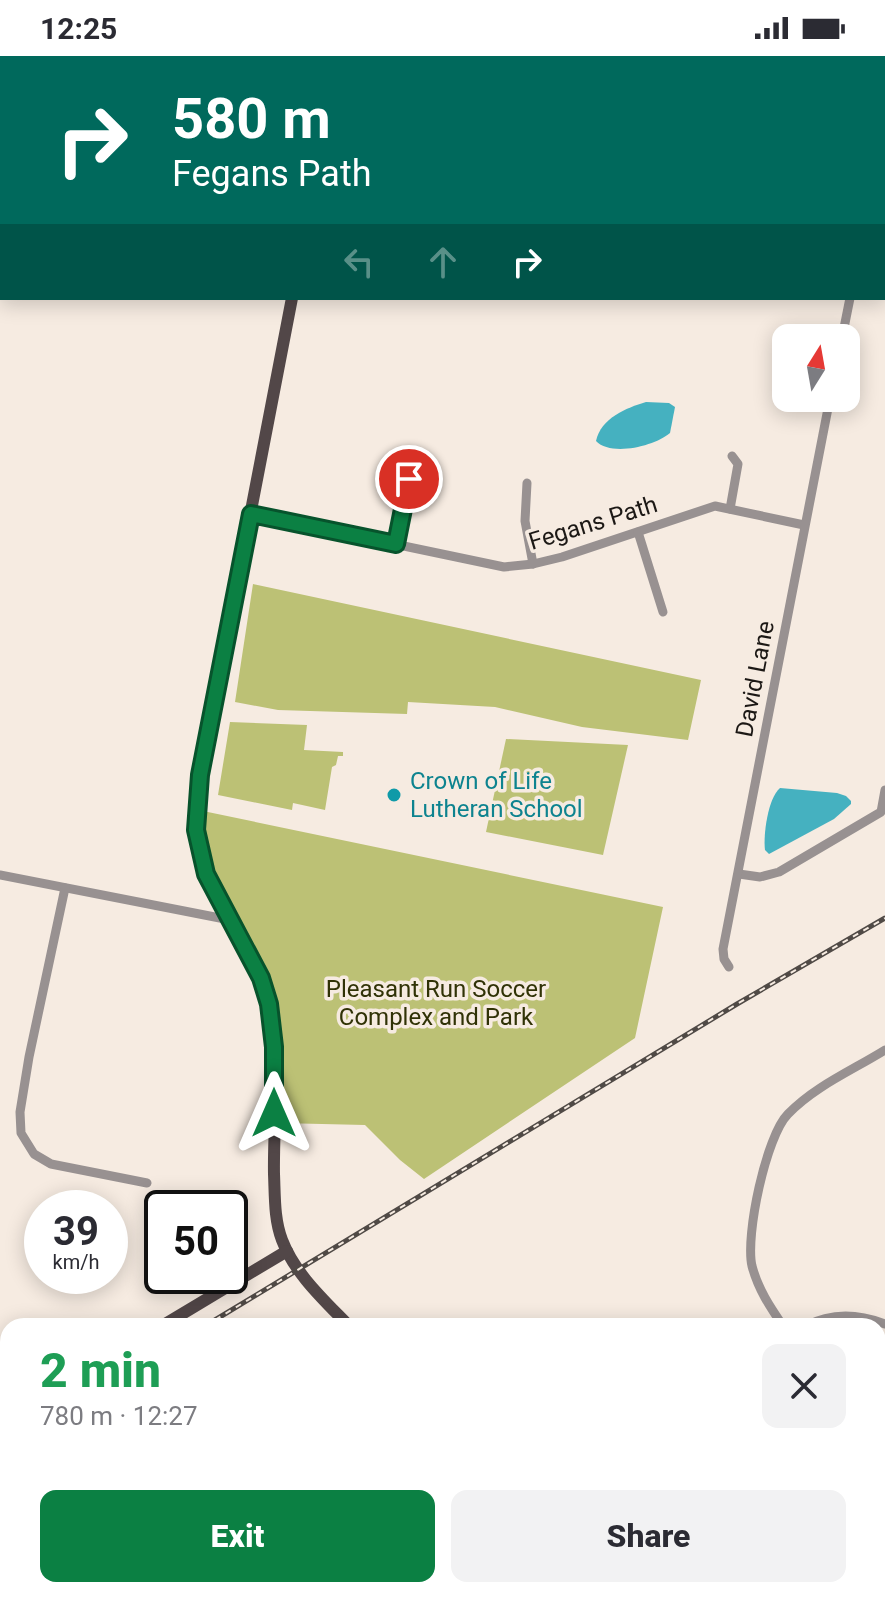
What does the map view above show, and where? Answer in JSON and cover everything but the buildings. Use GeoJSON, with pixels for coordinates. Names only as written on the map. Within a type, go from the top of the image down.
{"type":"FeatureCollection","features":[{"type":"Feature","properties":{"kind":"main road"},"geometry":{"type":"LineString","coordinates":[[292,300],[196,799],[196,830],[201,859],[211,885],[261,978],[269,1004],[274,1047],[275,1205],[279,1230],[287,1251],[314,1290],[341,1318]]}},
{"type":"Feature","properties":{"kind":"main road"},"geometry":{"type":"LineString","coordinates":[[175,1318],[287,1251]]}},
{"type":"Feature","properties":{"kind":"street"},"geometry":{"type":"LineString","coordinates":[[845,324],[850,300]]}},
{"type":"Feature","properties":{"kind":"street","name":"David Lane"},"geometry":{"type":"LineString","coordinates":[[729,967],[723,949],[827,412]]}},
{"type":"Feature","properties":{"kind":"street"},"geometry":{"type":"LineString","coordinates":[[730,509],[738,464],[732,456]]}},
{"type":"Feature","properties":{"kind":"street"},"geometry":{"type":"LineString","coordinates":[[396,544],[409,479]]}},
{"type":"Feature","properties":{"kind":"street"},"geometry":{"type":"LineString","coordinates":[[527,483],[525,521],[533,564]]}},
{"type":"Feature","properties":{"kind":"street","name":"Fegans Path"},"geometry":{"type":"LineString","coordinates":[[251,514],[504,567],[533,564],[715,506],[804,525]]}},
{"type":"Feature","properties":{"kind":"street"},"geometry":{"type":"LineString","coordinates":[[638,532],[663,612]]}},
{"type":"Feature","properties":{"kind":"street"},"geometry":{"type":"LineString","coordinates":[[739,874],[760,877],[779,872],[881,812],[885,790]]}},
{"type":"Feature","properties":{"kind":"street"},"geometry":{"type":"LineString","coordinates":[[0,875],[230,920]]}},
{"type":"Feature","properties":{"kind":"street"},"geometry":{"type":"LineString","coordinates":[[65,888],[29,1057],[20,1112],[21,1133],[34,1154],[51,1164],[147,1183]]}},
{"type":"Feature","properties":{"kind":"street"},"geometry":{"type":"LineString","coordinates":[[778,1318],[765,1299],[751,1261],[751,1237],[761,1178],[772,1140],[780,1122],[799,1104],[885,1050]]}},
{"type":"Feature","properties":{"kind":"street"},"geometry":{"type":"LineString","coordinates":[[826,1318],[839,1315],[861,1318]]}},
{"type":"Feature","properties":{"kind":"green space"},"geometry":{"type":"Polygon","coordinates":[[[253,584],[701,680],[688,740],[582,727],[495,707],[408,702],[407,714],[278,710],[235,702],[253,584]]]}},
{"type":"Feature","properties":{"kind":"green space"},"geometry":{"type":"Polygon","coordinates":[[[230,722],[307,725],[304,750],[343,752],[332,767],[325,810],[293,803],[292,810],[218,795],[230,722]]]}},
{"type":"Feature","properties":{"kind":"green space"},"geometry":{"type":"Polygon","coordinates":[[[506,739],[628,745],[603,855],[486,832],[506,739]]]}},
{"type":"Feature","properties":{"kind":"green space","name":"Pleasant Run Soccer Complex and Park"},"geometry":{"type":"Polygon","coordinates":[[[203,811],[663,907],[635,1038],[424,1179],[365,1125],[279,1123],[280,1026],[272,984],[240,932],[204,856],[203,811]]]}},
{"type":"Feature","properties":{"kind":"water"},"geometry":{"type":"Polygon","coordinates":[[[646,402],[669,403],[675,407],[670,433],[633,448],[612,448],[596,441],[609,420],[646,402]]]}},
{"type":"Feature","properties":{"kind":"water"},"geometry":{"type":"Polygon","coordinates":[[[780,788],[837,793],[846,796],[851,804],[834,819],[769,854],[765,850],[767,817],[780,788]]]}},
{"type":"Feature","properties":{"kind":"railway"},"geometry":{"type":"LineString","coordinates":[[218,1318],[885,918]]}},
{"type":"Feature","properties":{"kind":"place","name":"Crown of Life Lutheran School"},"geometry":{"type":"Point","coordinates":[394,795]}},
{"type":"Feature","properties":{"kind":"route"},"geometry":{"type":"LineString","coordinates":[[274,1113],[274,1047],[269,1004],[261,978],[206,874],[196,830],[200,775],[251,514],[396,544],[409,479]]}}]}
